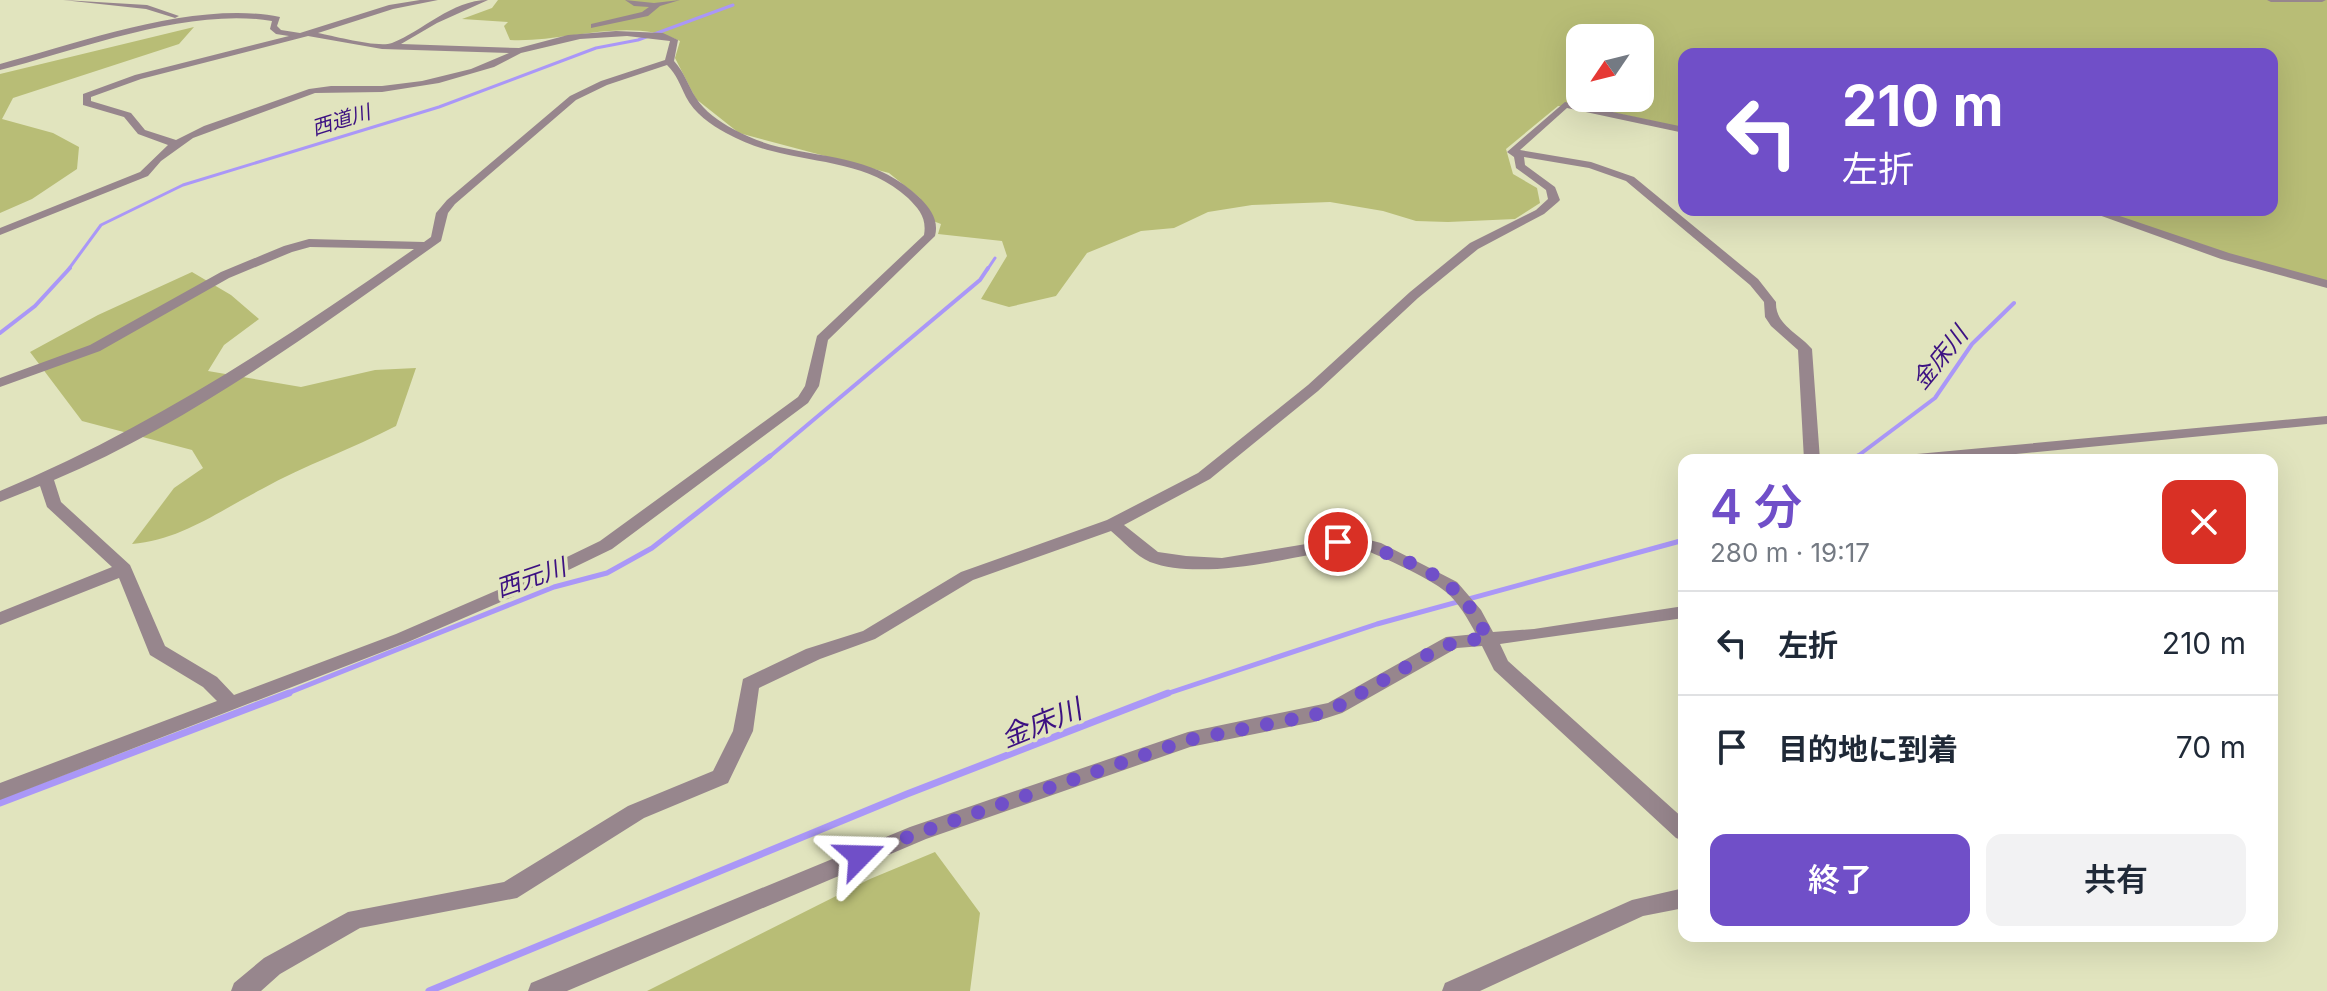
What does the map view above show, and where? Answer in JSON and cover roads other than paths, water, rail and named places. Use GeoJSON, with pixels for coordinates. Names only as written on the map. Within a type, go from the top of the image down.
{"type":"FeatureCollection","features":[{"type":"Feature","properties":{"kind":"street"},"geometry":{"type":"LineString","coordinates":[[67,0],[147,7],[180,17]]}},
{"type":"Feature","properties":{"kind":"street"},"geometry":{"type":"LineString","coordinates":[[176,143],[153,139],[136,130],[128,115],[86,103],[86,96],[153,73],[306,34],[392,7],[434,0]]}},
{"type":"Feature","properties":{"kind":"street"},"geometry":{"type":"LineString","coordinates":[[393,46],[434,21],[484,0]]}},
{"type":"Feature","properties":{"kind":"street"},"geometry":{"type":"LineString","coordinates":[[629,0],[637,4],[676,0]]}},
{"type":"Feature","properties":{"kind":"street"},"geometry":{"type":"LineString","coordinates":[[2271,0],[2322,0]]}},
{"type":"Feature","properties":{"kind":"street"},"geometry":{"type":"LineString","coordinates":[[0,67],[180,17],[241,11],[263,11],[277,19],[273,27],[279,32],[393,46],[537,50],[585,28],[645,14],[657,4]]}},
{"type":"Feature","properties":{"kind":"street"},"geometry":{"type":"LineString","coordinates":[[241,11],[258,6]]}},
{"type":"Feature","properties":{"kind":"street"},"geometry":{"type":"LineString","coordinates":[[563,39],[605,33],[663,36],[674,40],[669,62]]}},
{"type":"Feature","properties":{"kind":"street"},"geometry":{"type":"LineString","coordinates":[[0,232],[144,174],[153,161],[176,143],[224,119],[310,91],[391,88],[493,66],[519,51]]}},
{"type":"Feature","properties":{"kind":"street"},"geometry":{"type":"LineString","coordinates":[[0,497],[103,453],[265,360],[437,239],[442,213],[451,202],[544,119],[589,89],[669,62]]}},
{"type":"Feature","properties":{"kind":"street"},"geometry":{"type":"LineString","coordinates":[[0,792],[450,619],[606,545],[803,400],[812,386],[822,339],[929,236],[932,227],[929,217],[915,199],[890,178],[852,162],[788,150],[728,130],[692,100],[682,75],[669,62]]}},
{"type":"Feature","properties":{"kind":"street"},"geometry":{"type":"LineString","coordinates":[[1512,152],[1565,105],[1678,129]]}},
{"type":"Feature","properties":{"kind":"street"},"geometry":{"type":"LineString","coordinates":[[1512,152],[1591,165],[1630,179],[1754,282],[1770,302],[1768,310],[1772,320],[1805,349],[1812,454]]}},
{"type":"Feature","properties":{"kind":"street"},"geometry":{"type":"LineString","coordinates":[[243,991],[272,966],[356,919],[509,891],[636,812],[721,777],[743,731],[750,684],[813,654],[869,635],[967,576],[1113,524],[1204,476],[1313,388],[1414,295],[1474,246],[1540,212],[1554,200],[1551,189],[1520,166],[1519,155],[1512,152]]}},
{"type":"Feature","properties":{"kind":"street"},"geometry":{"type":"LineString","coordinates":[[2108,216],[2225,256],[2327,284]]}},
{"type":"Feature","properties":{"kind":"street"},"geometry":{"type":"LineString","coordinates":[[0,383],[95,348],[225,275],[288,249],[309,243],[427,246]]}},
{"type":"Feature","properties":{"kind":"street"},"geometry":{"type":"LineString","coordinates":[[1969,454],[2327,420]]}},
{"type":"Feature","properties":{"kind":"street"},"geometry":{"type":"LineString","coordinates":[[46,479],[53,504],[124,569],[157,650],[210,682],[232,704]]}},
{"type":"Feature","properties":{"kind":"street"},"geometry":{"type":"LineString","coordinates":[[1113,524],[1153,557],[1186,562],[1222,564],[1354,541],[1375,547],[1451,586],[1475,614],[1501,665],[1678,827]]}},
{"type":"Feature","properties":{"kind":"street"},"geometry":{"type":"LineString","coordinates":[[0,619],[124,569]]}},
{"type":"Feature","properties":{"kind":"street"},"geometry":{"type":"LineString","coordinates":[[540,991],[918,833],[1188,740],[1335,708],[1441,647],[1463,640],[1534,635],[1678,613]]}},
{"type":"Feature","properties":{"kind":"street"},"geometry":{"type":"LineString","coordinates":[[1454,991],[1640,907],[1678,899]]}},
{"type":"Feature","properties":{"kind":"waterway","name":"西道川"},"geometry":{"type":"LineString","coordinates":[[68,270],[101,225],[183,185],[439,107],[596,48],[638,40],[733,5]]}},
{"type":"Feature","properties":{"kind":"waterway","name":"西元川"},"geometry":{"type":"LineString","coordinates":[[987,270],[995,258]]}},
{"type":"Feature","properties":{"kind":"waterway","name":"西道川"},"geometry":{"type":"LineString","coordinates":[[0,333],[35,306],[70,268]]}},
{"type":"Feature","properties":{"kind":"waterway","name":"西元川"},"geometry":{"type":"LineString","coordinates":[[768,458],[980,280],[988,268]]}},
{"type":"Feature","properties":{"kind":"waterway","name":"金床川"},"geometry":{"type":"LineString","coordinates":[[1860,454],[1935,398],[1972,344],[2014,303]]}},
{"type":"Feature","properties":{"kind":"waterway","name":"西元川"},"geometry":{"type":"LineString","coordinates":[[283,695],[554,587],[607,573],[652,548],[770,456]]}},
{"type":"Feature","properties":{"kind":"waterway","name":"金床川"},"geometry":{"type":"LineString","coordinates":[[1163,695],[1377,624],[1678,542]]}},
{"type":"Feature","properties":{"kind":"waterway","name":"西元川"},"geometry":{"type":"LineString","coordinates":[[0,803],[289,693]]}},
{"type":"Feature","properties":{"kind":"waterway","name":"金床川"},"geometry":{"type":"LineString","coordinates":[[429,991],[907,794],[1168,693]]}}]}
